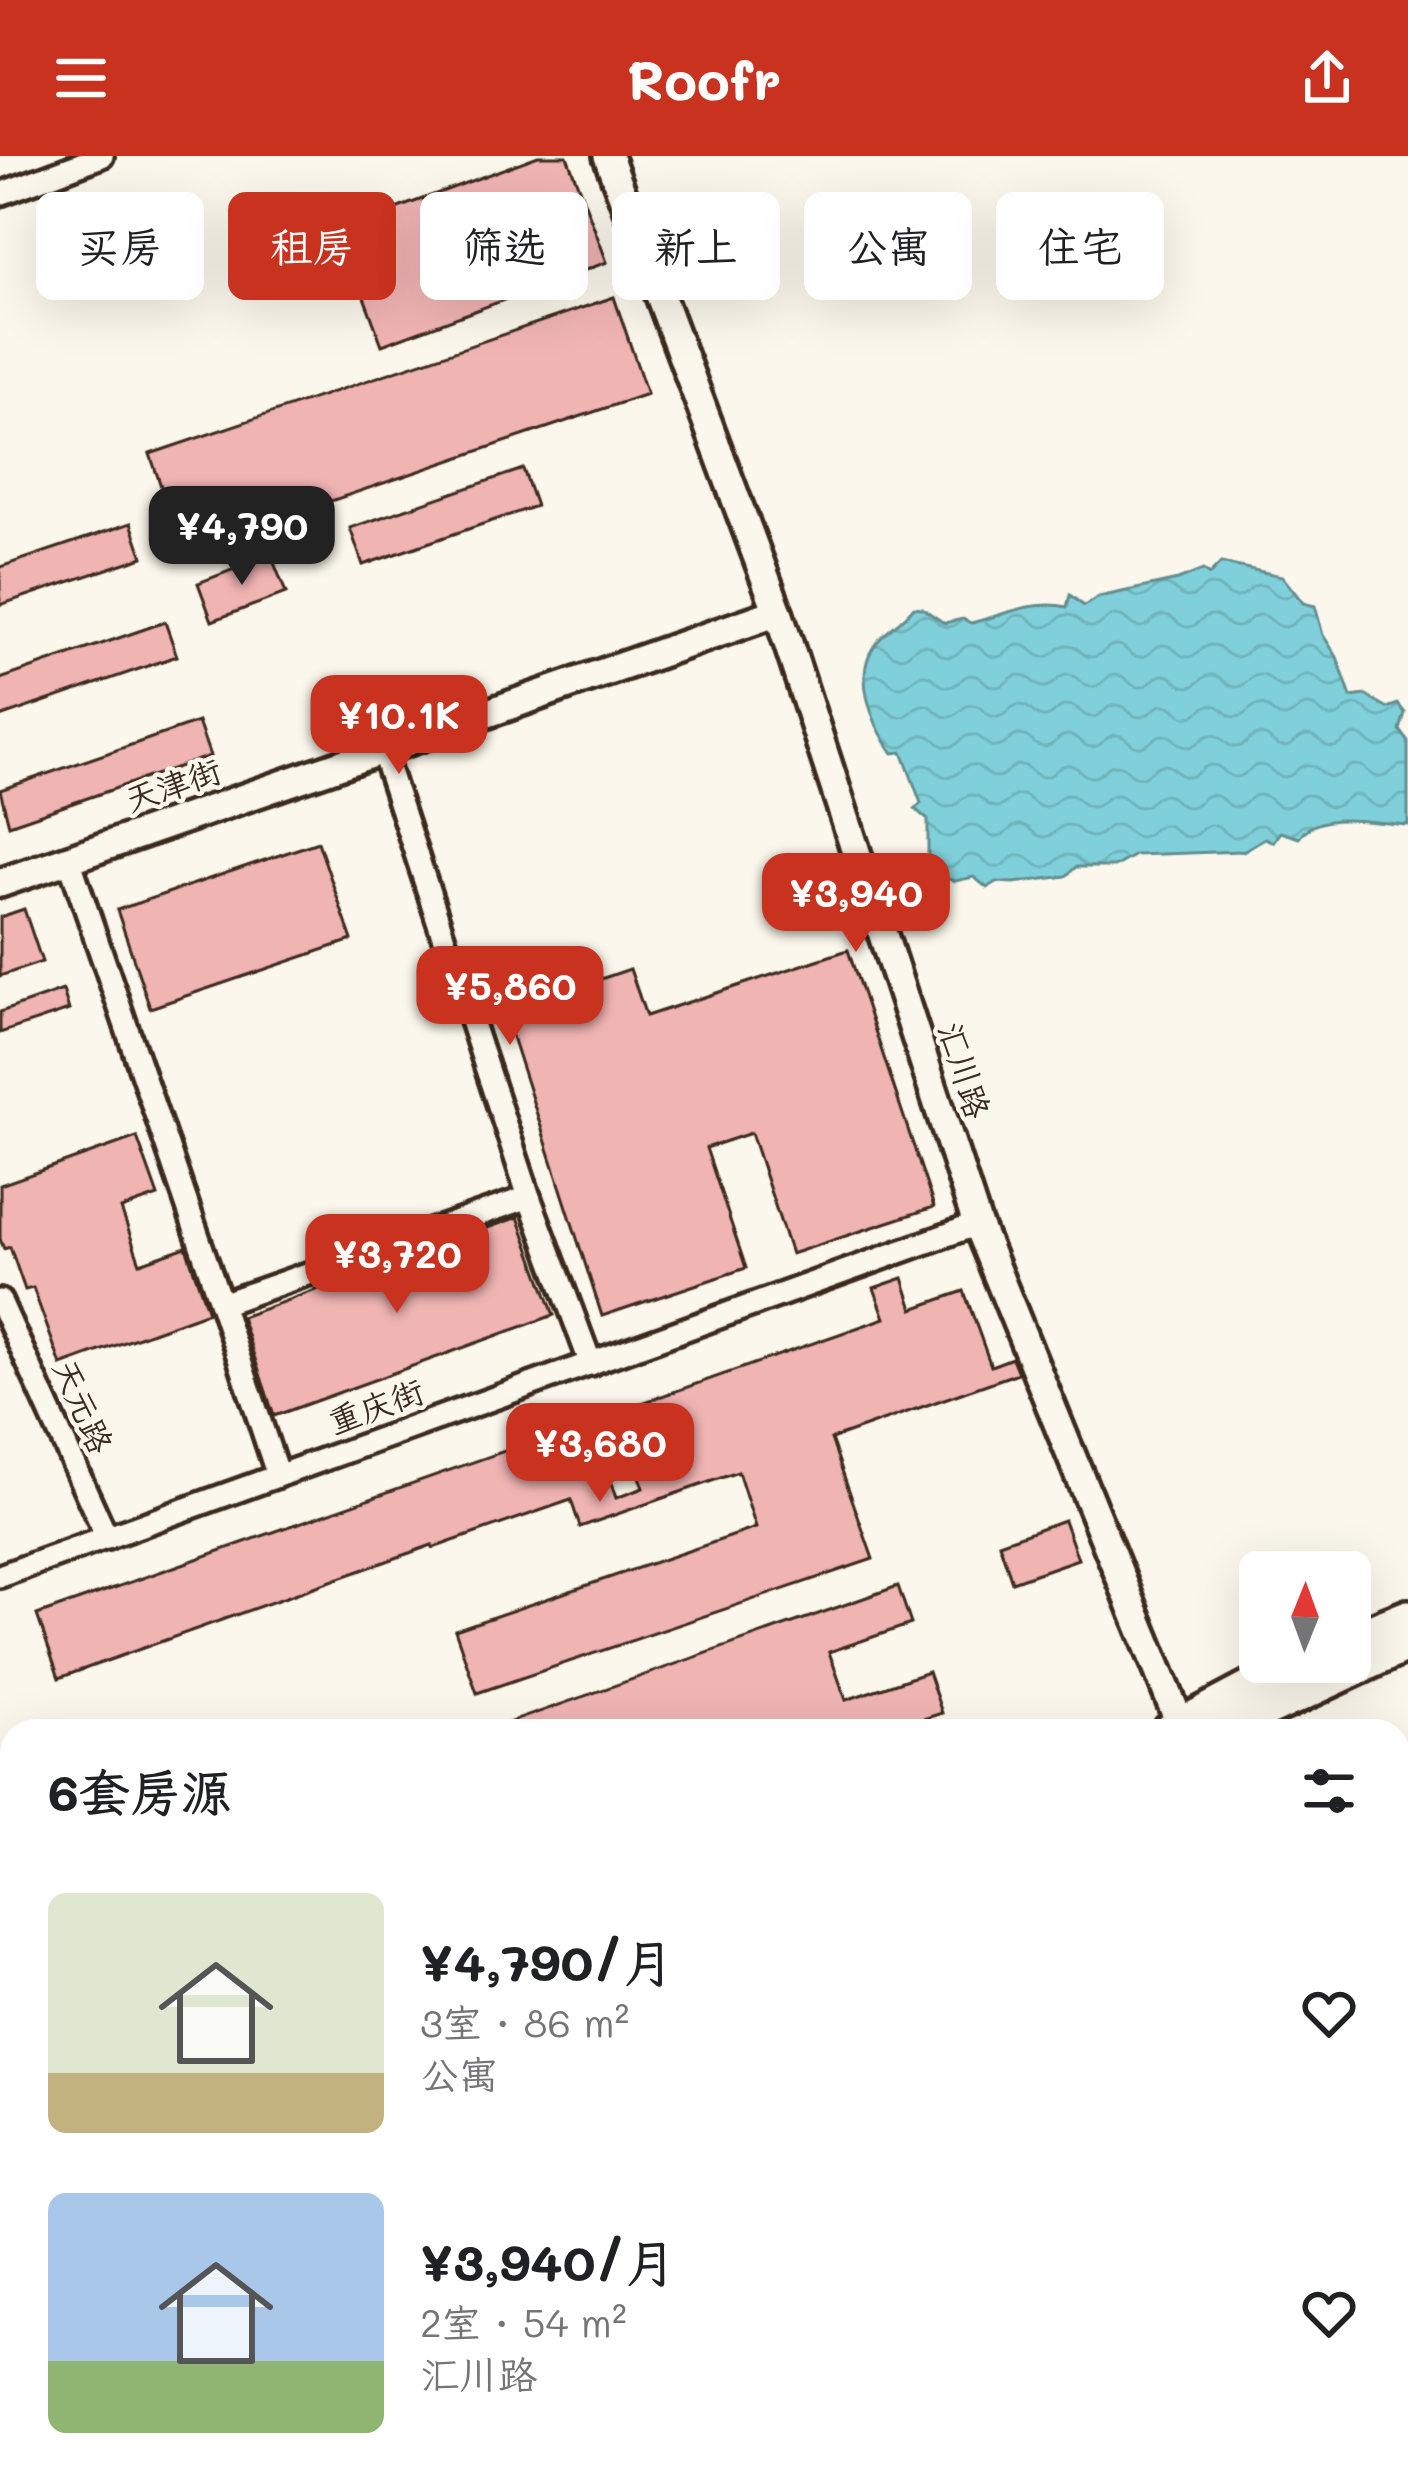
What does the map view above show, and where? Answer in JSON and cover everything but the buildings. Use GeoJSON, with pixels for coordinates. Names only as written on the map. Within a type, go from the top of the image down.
{"type":"FeatureCollection","features":[{"type":"Feature","properties":{"kind":"main road"},"geometry":{"type":"LineString","coordinates":[[1371,1632],[1408,1617]]}},
{"type":"Feature","properties":{"kind":"main road"},"geometry":{"type":"LineString","coordinates":[[1246,1719],[1408,1644]]}},
{"type":"Feature","properties":{"kind":"main road"},"geometry":{"type":"LineString","coordinates":[[1197,1719],[1262,1683]]}},
{"type":"Feature","properties":{"kind":"street"},"geometry":{"type":"LineString","coordinates":[[0,194],[102,156]]}},
{"type":"Feature","properties":{"kind":"street","name":"汇川路"},"geometry":{"type":"LineString","coordinates":[[608,156],[778,612],[977,1224],[1173,1719]]}},
{"type":"Feature","properties":{"kind":"street","name":"天津街"},"geometry":{"type":"LineString","coordinates":[[0,883],[778,612]]}},
{"type":"Feature","properties":{"kind":"street"},"geometry":{"type":"LineString","coordinates":[[382,750],[529,1197],[590,1364]]}},
{"type":"Feature","properties":{"kind":"street"},"geometry":{"type":"LineString","coordinates":[[69,859],[278,1476]]}},
{"type":"Feature","properties":{"kind":"street"},"geometry":{"type":"LineString","coordinates":[[220,1304],[529,1197]]}},
{"type":"Feature","properties":{"kind":"street","name":"重庆街"},"geometry":{"type":"LineString","coordinates":[[0,1576],[977,1224]]}},
{"type":"Feature","properties":{"kind":"street","name":"天元路"},"geometry":{"type":"LineString","coordinates":[[0,1301],[107,1538]]}},
{"type":"Feature","properties":{"kind":"water"},"geometry":{"type":"Polygon","coordinates":[[[1221,563],[1282,576],[1303,603],[1315,606],[1351,697],[1365,695],[1387,708],[1398,704],[1405,713],[1400,730],[1408,741],[1408,825],[1334,820],[1308,829],[1299,838],[1280,832],[1273,842],[1265,838],[1243,851],[1135,855],[1114,867],[1076,867],[1066,876],[996,882],[987,888],[974,877],[945,878],[943,869],[928,858],[928,820],[915,809],[921,803],[902,752],[893,753],[885,741],[867,697],[866,667],[879,640],[914,607],[944,623],[963,619],[971,623],[1030,607],[1067,607],[1070,595],[1084,606],[1099,597],[1203,570],[1209,575],[1221,563]]]}}]}
